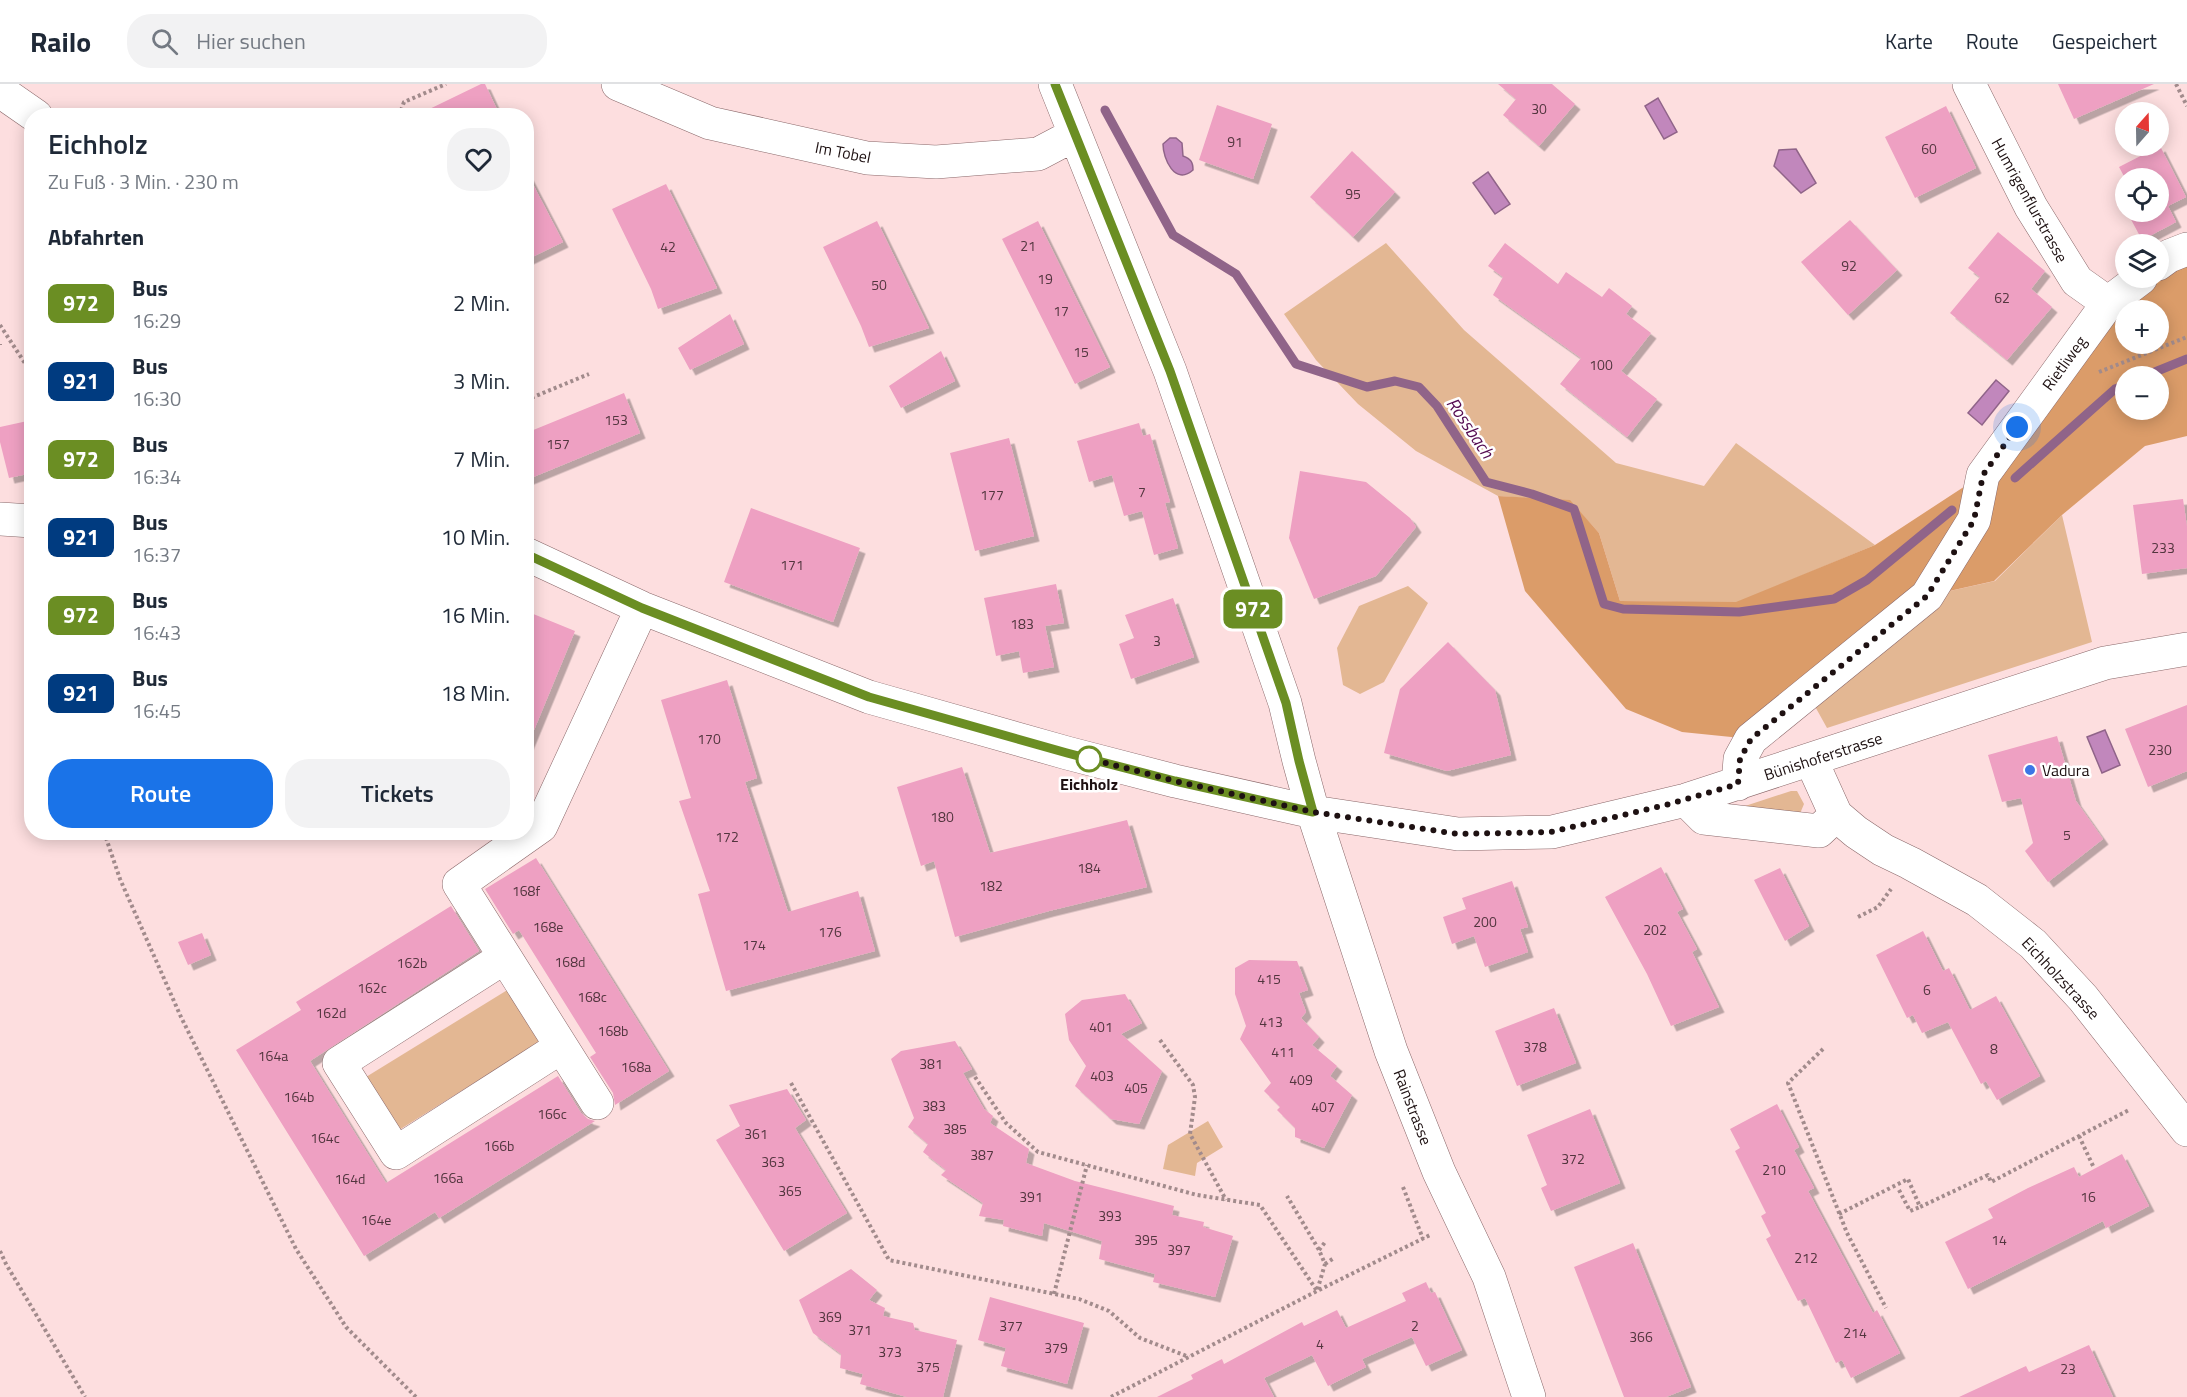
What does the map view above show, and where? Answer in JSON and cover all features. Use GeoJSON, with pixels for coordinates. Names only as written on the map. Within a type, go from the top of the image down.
{"type":"FeatureCollection","features":[{"type":"Feature","properties":{"kind":"street","name":"Im Tobel"},"geometry":{"type":"LineString","coordinates":[[618,84],[710,123],[867,158],[936,162],[1038,154],[1074,135]]}},
{"type":"Feature","properties":{"kind":"street","name":"Rainstrasse"},"geometry":{"type":"LineString","coordinates":[[1055,84],[1170,371],[1286,703],[1313,812],[1391,1051],[1439,1172],[1489,1277],[1529,1397]]}},
{"type":"Feature","properties":{"kind":"street","name":"Humrigenflurstrasse"},"geometry":{"type":"LineString","coordinates":[[1969,84],[2031,207],[2077,281],[2108,303]]}},
{"type":"Feature","properties":{"kind":"street"},"geometry":{"type":"LineString","coordinates":[[0,91],[24,108]]}},
{"type":"Feature","properties":{"kind":"street"},"geometry":{"type":"LineString","coordinates":[[2169,256],[2187,249]]}},
{"type":"Feature","properties":{"kind":"street","name":"Rietliweg"},"geometry":{"type":"LineString","coordinates":[[1738,784],[1740,759],[1751,739],[1927,596],[1974,520],[1983,475],[2108,303],[2128,288]]}},
{"type":"Feature","properties":{"kind":"street"},"geometry":{"type":"LineString","coordinates":[[0,519],[24,520]]}},
{"type":"Feature","properties":{"kind":"street","name":"Bünishoferstrasse"},"geometry":{"type":"LineString","coordinates":[[534,558],[642,608],[869,697],[1175,781],[1313,812],[1458,834],[1551,832],[1695,809],[1738,784],[2105,663],[2187,648]]}},
{"type":"Feature","properties":{"kind":"street"},"geometry":{"type":"LineString","coordinates":[[534,831],[541,826],[642,608]]}},
{"type":"Feature","properties":{"kind":"street","name":"Eichholzstrasse"},"geometry":{"type":"LineString","coordinates":[[1811,760],[1836,815],[1856,832],[1883,850],[1910,862],[1977,900],[2033,944],[2083,998],[2187,1130]]}},
{"type":"Feature","properties":{"kind":"street"},"geometry":{"type":"LineString","coordinates":[[1695,809],[1820,831],[1836,815]]}},
{"type":"Feature","properties":{"kind":"street"},"geometry":{"type":"LineString","coordinates":[[521,840],[459,884],[597,1103]]}},
{"type":"Feature","properties":{"kind":"street"},"geometry":{"type":"LineString","coordinates":[[505,957],[339,1063],[396,1153],[561,1047]]}},
{"type":"Feature","properties":{"kind":"path"},"geometry":{"type":"LineString","coordinates":[[402,108],[404,102],[446,84]]}},
{"type":"Feature","properties":{"kind":"path"},"geometry":{"type":"LineString","coordinates":[[2176,84],[2187,106]]}},
{"type":"Feature","properties":{"kind":"path"},"geometry":{"type":"LineString","coordinates":[[0,325],[24,362]]}},
{"type":"Feature","properties":{"kind":"path"},"geometry":{"type":"LineString","coordinates":[[2093,375],[2187,337]]}},
{"type":"Feature","properties":{"kind":"path"},"geometry":{"type":"LineString","coordinates":[[534,397],[589,374]]}},
{"type":"Feature","properties":{"kind":"path"},"geometry":{"type":"LineString","coordinates":[[107,840],[120,879],[181,1017],[296,1249],[346,1328],[416,1397]]}},
{"type":"Feature","properties":{"kind":"path"},"geometry":{"type":"LineString","coordinates":[[1858,917],[1878,907],[1896,883]]}},
{"type":"Feature","properties":{"kind":"path"},"geometry":{"type":"LineString","coordinates":[[1160,1040],[1193,1085],[1195,1097],[1190,1134],[1226,1200]]}},
{"type":"Feature","properties":{"kind":"path"},"geometry":{"type":"LineString","coordinates":[[1823,1050],[1788,1083],[1839,1214],[1886,1308]]}},
{"type":"Feature","properties":{"kind":"path"},"geometry":{"type":"LineString","coordinates":[[975,1077],[1006,1123],[1038,1152],[1197,1195],[1260,1205],[1317,1291]]}},
{"type":"Feature","properties":{"kind":"path"},"geometry":{"type":"LineString","coordinates":[[791,1083],[889,1260],[1079,1299],[1109,1311],[1140,1338],[1189,1357]]}},
{"type":"Feature","properties":{"kind":"path"},"geometry":{"type":"LineString","coordinates":[[1899,1190],[1910,1211],[1988,1175],[1992,1182],[2138,1105]]}},
{"type":"Feature","properties":{"kind":"path"},"geometry":{"type":"LineString","coordinates":[[2079,1137],[2094,1168]]}},
{"type":"Feature","properties":{"kind":"path"},"geometry":{"type":"LineString","coordinates":[[1054,1294],[1087,1165]]}},
{"type":"Feature","properties":{"kind":"path"},"geometry":{"type":"LineString","coordinates":[[1839,1214],[1908,1179],[1920,1207]]}},
{"type":"Feature","properties":{"kind":"path"},"geometry":{"type":"LineString","coordinates":[[1403,1186],[1424,1239]]}},
{"type":"Feature","properties":{"kind":"path"},"geometry":{"type":"LineString","coordinates":[[1287,1196],[1325,1264],[1317,1291]]}},
{"type":"Feature","properties":{"kind":"path"},"geometry":{"type":"LineString","coordinates":[[1111,1397],[1439,1231]]}},
{"type":"Feature","properties":{"kind":"path"},"geometry":{"type":"LineString","coordinates":[[1319,1250],[1326,1241]]}},
{"type":"Feature","properties":{"kind":"path"},"geometry":{"type":"LineString","coordinates":[[0,1251],[85,1397]]}},
{"type":"Feature","properties":{"kind":"path"},"geometry":{"type":"LineString","coordinates":[[1325,1264],[1334,1258]]}},
{"type":"Feature","properties":{"kind":"shaded area"},"geometry":{"type":"Polygon","coordinates":[[[1658,98],[1677,132],[1664,139],[1645,106],[1658,98]]]}},
{"type":"Feature","properties":{"kind":"shaded area"},"geometry":{"type":"Polygon","coordinates":[[[1170,138],[1176,138],[1182,143],[1183,156],[1192,163],[1193,170],[1187,174],[1176,173],[1171,169],[1165,157],[1163,144],[1170,138]]]}},
{"type":"Feature","properties":{"kind":"shaded area"},"geometry":{"type":"Polygon","coordinates":[[[1796,149],[1816,183],[1801,193],[1774,166],[1779,150],[1796,149]]]}},
{"type":"Feature","properties":{"kind":"shaded area"},"geometry":{"type":"Polygon","coordinates":[[[1488,172],[1510,204],[1495,214],[1473,183],[1488,172]]]}},
{"type":"Feature","properties":{"kind":"shaded area"},"geometry":{"type":"Polygon","coordinates":[[[1386,243],[1464,330],[1616,463],[1704,486],[1736,443],[1875,545],[1736,603],[1620,601],[1599,533],[1570,501],[1498,496],[1416,451],[1358,404],[1316,360],[1284,314],[1386,243]]]}},
{"type":"Feature","properties":{"kind":"shaded area"},"geometry":{"type":"Polygon","coordinates":[[[2187,249],[2187,436],[2145,446],[2062,515],[1994,581],[1927,596],[1751,739],[1682,732],[1626,709],[1525,591],[1498,496],[1570,500],[1599,533],[1620,601],[1736,602],[1875,545],[1982,475],[2108,303],[2130,288],[2169,288],[2169,261],[2187,249]]]}},
{"type":"Feature","properties":{"kind":"shaded area"},"geometry":{"type":"Polygon","coordinates":[[[1996,380],[2009,391],[1982,425],[1968,413],[1996,380]]]}},
{"type":"Feature","properties":{"kind":"shaded area"},"geometry":{"type":"Polygon","coordinates":[[[2062,515],[2092,642],[1827,728],[1807,692],[1927,596],[1995,581],[2062,515]]]}},
{"type":"Feature","properties":{"kind":"shaded area"},"geometry":{"type":"Polygon","coordinates":[[[1408,586],[1428,603],[1384,682],[1360,694],[1343,685],[1337,648],[1359,606],[1408,586]]]}},
{"type":"Feature","properties":{"kind":"shaded area"},"geometry":{"type":"Polygon","coordinates":[[[2105,730],[2120,765],[2102,773],[2087,737],[2105,730]]]}},
{"type":"Feature","properties":{"kind":"shaded area"},"geometry":{"type":"Polygon","coordinates":[[[1797,791],[1804,804],[1799,816],[1739,808],[1797,791]]]}},
{"type":"Feature","properties":{"kind":"shaded area"},"geometry":{"type":"Polygon","coordinates":[[[509,989],[541,1041],[399,1130],[366,1077],[509,989]]]}},
{"type":"Feature","properties":{"kind":"shaded area"},"geometry":{"type":"Polygon","coordinates":[[[1208,1121],[1223,1147],[1197,1163],[1195,1176],[1163,1169],[1168,1145],[1208,1121]]]}},
{"type":"Feature","properties":{"kind":"building"},"geometry":{"type":"Polygon","coordinates":[[[485,84],[496,108],[432,108],[485,84]]]}},
{"type":"Feature","properties":{"kind":"building"},"geometry":{"type":"Polygon","coordinates":[[[1498,84],[1552,84],[1575,104],[1539,146],[1503,115],[1516,99],[1498,84]]]}},
{"type":"Feature","properties":{"kind":"building"},"geometry":{"type":"Polygon","coordinates":[[[2058,84],[2154,84],[2074,119],[2058,84]]]}},
{"type":"Feature","properties":{"kind":"building"},"geometry":{"type":"Polygon","coordinates":[[[1217,105],[1272,124],[1253,179],[1199,160],[1217,105]]]}},
{"type":"Feature","properties":{"kind":"building"},"geometry":{"type":"Polygon","coordinates":[[[1946,106],[1976,168],[1915,198],[1885,137],[1946,106]]]}},
{"type":"Feature","properties":{"kind":"building"},"geometry":{"type":"Polygon","coordinates":[[[1352,151],[1395,192],[1353,237],[1310,197],[1352,151]]]}},
{"type":"Feature","properties":{"kind":"building"},"geometry":{"type":"Polygon","coordinates":[[[2140,156],[2165,156],[2186,197],[2169,206],[2169,168],[2119,167],[2140,156]]]}},
{"type":"Feature","properties":{"kind":"building"},"geometry":{"type":"Polygon","coordinates":[[[666,184],[717,288],[658,309],[651,289],[612,209],[666,184]]]}},
{"type":"Feature","properties":{"kind":"building"},"geometry":{"type":"Polygon","coordinates":[[[534,186],[563,242],[534,256],[534,186]]]}},
{"type":"Feature","properties":{"kind":"building"},"geometry":{"type":"Polygon","coordinates":[[[2169,208],[2176,222],[2153,234],[2139,234],[2132,222],[2169,222],[2169,208]]]}},
{"type":"Feature","properties":{"kind":"building"},"geometry":{"type":"Polygon","coordinates":[[[1850,220],[1897,270],[1848,315],[1801,262],[1850,220]]]}},
{"type":"Feature","properties":{"kind":"building"},"geometry":{"type":"Polygon","coordinates":[[[877,221],[929,328],[869,347],[823,247],[877,221]]]}},
{"type":"Feature","properties":{"kind":"building"},"geometry":{"type":"Polygon","coordinates":[[[1038,221],[1110,367],[1075,384],[1002,239],[1038,221]]]}},
{"type":"Feature","properties":{"kind":"building"},"geometry":{"type":"Polygon","coordinates":[[[1998,232],[2045,271],[2031,289],[2052,307],[2007,360],[1950,313],[1980,277],[1968,268],[1998,232]]]}},
{"type":"Feature","properties":{"kind":"building"},"geometry":{"type":"Polygon","coordinates":[[[1505,243],[1558,284],[1566,272],[1602,297],[1609,288],[1632,306],[1626,314],[1651,333],[1621,371],[1657,399],[1627,437],[1560,384],[1581,358],[1493,295],[1503,277],[1488,266],[1505,243]]]}},
{"type":"Feature","properties":{"kind":"building"},"geometry":{"type":"Polygon","coordinates":[[[730,314],[744,344],[690,370],[678,348],[730,314]]]}},
{"type":"Feature","properties":{"kind":"building"},"geometry":{"type":"Polygon","coordinates":[[[941,351],[955,381],[901,408],[889,386],[941,351]]]}},
{"type":"Feature","properties":{"kind":"building"},"geometry":{"type":"Polygon","coordinates":[[[624,393],[640,433],[534,477],[534,430],[624,393]]]}},
{"type":"Feature","properties":{"kind":"building"},"geometry":{"type":"Polygon","coordinates":[[[24,422],[24,475],[9,478],[0,442],[0,427],[24,422]]]}},
{"type":"Feature","properties":{"kind":"building"},"geometry":{"type":"Polygon","coordinates":[[[1139,423],[1143,436],[1150,434],[1170,502],[1165,503],[1178,548],[1154,555],[1142,511],[1124,516],[1112,475],[1089,482],[1077,441],[1139,423]]]}},
{"type":"Feature","properties":{"kind":"building"},"geometry":{"type":"Polygon","coordinates":[[[1009,438],[1034,536],[975,551],[950,453],[1009,438]]]}},
{"type":"Feature","properties":{"kind":"building"},"geometry":{"type":"Polygon","coordinates":[[[1300,471],[1366,482],[1410,518],[1416,527],[1376,576],[1314,599],[1289,538],[1300,471]]]}},
{"type":"Feature","properties":{"kind":"building"},"geometry":{"type":"Polygon","coordinates":[[[2183,499],[2187,527],[2187,568],[2142,574],[2133,505],[2183,499]]]}},
{"type":"Feature","properties":{"kind":"building"},"geometry":{"type":"Polygon","coordinates":[[[751,508],[860,548],[833,622],[724,582],[751,508]]]}},
{"type":"Feature","properties":{"kind":"building"},"geometry":{"type":"Polygon","coordinates":[[[1056,584],[1064,623],[1045,626],[1054,667],[1023,673],[1019,651],[996,656],[984,598],[1056,584]]]}},
{"type":"Feature","properties":{"kind":"building"},"geometry":{"type":"Polygon","coordinates":[[[1173,598],[1194,657],[1131,679],[1119,644],[1134,638],[1125,615],[1173,598]]]}},
{"type":"Feature","properties":{"kind":"building"},"geometry":{"type":"Polygon","coordinates":[[[534,614],[575,631],[534,730],[534,614]]]}},
{"type":"Feature","properties":{"kind":"building"},"geometry":{"type":"Polygon","coordinates":[[[1448,642],[1495,690],[1511,755],[1447,771],[1384,753],[1400,689],[1448,642]]]}},
{"type":"Feature","properties":{"kind":"building"},"geometry":{"type":"Polygon","coordinates":[[[727,680],[757,778],[745,782],[788,912],[858,891],[875,951],[726,991],[698,894],[710,891],[679,801],[691,798],[661,700],[727,680]]]}},
{"type":"Feature","properties":{"kind":"building"},"geometry":{"type":"Polygon","coordinates":[[[2187,705],[2187,771],[2148,787],[2125,729],[2187,705]]]}},
{"type":"Feature","properties":{"kind":"building"},"geometry":{"type":"Polygon","coordinates":[[[2057,736],[2076,801],[2103,839],[2048,882],[2025,851],[2033,843],[2021,798],[2002,802],[1988,755],[2057,736]]]}},
{"type":"Feature","properties":{"kind":"building"},"geometry":{"type":"Polygon","coordinates":[[[962,767],[990,853],[1127,820],[1147,887],[955,937],[934,861],[921,866],[897,787],[962,767]]]}},
{"type":"Feature","properties":{"kind":"building"},"geometry":{"type":"Polygon","coordinates":[[[536,858],[669,1071],[615,1105],[613,1093],[590,1057],[596,1053],[519,930],[513,934],[485,889],[536,858]]]}},
{"type":"Feature","properties":{"kind":"building"},"geometry":{"type":"Polygon","coordinates":[[[1661,867],[1683,909],[1677,912],[1697,949],[1692,952],[1719,1007],[1671,1026],[1647,974],[1605,897],[1661,867]]]}},
{"type":"Feature","properties":{"kind":"building"},"geometry":{"type":"Polygon","coordinates":[[[1780,868],[1809,926],[1785,941],[1754,880],[1780,868]]]}},
{"type":"Feature","properties":{"kind":"building"},"geometry":{"type":"Polygon","coordinates":[[[1512,881],[1528,927],[1520,929],[1528,952],[1485,967],[1474,936],[1452,944],[1443,917],[1466,909],[1462,898],[1512,881]]]}},
{"type":"Feature","properties":{"kind":"building"},"geometry":{"type":"Polygon","coordinates":[[[451,906],[479,951],[310,1061],[386,1183],[558,1076],[581,1113],[595,1121],[439,1218],[435,1212],[364,1256],[236,1050],[301,1010],[296,1002],[451,906]]]}},
{"type":"Feature","properties":{"kind":"building"},"geometry":{"type":"Polygon","coordinates":[[[1923,931],[1943,971],[1949,968],[1970,1010],[1996,996],[2040,1076],[1997,1100],[1986,1081],[1981,1084],[1948,1022],[1922,1033],[1913,1015],[1907,1018],[1876,955],[1923,931]]]}},
{"type":"Feature","properties":{"kind":"building"},"geometry":{"type":"Polygon","coordinates":[[[202,933],[211,955],[188,965],[178,942],[202,933]]]}},
{"type":"Feature","properties":{"kind":"building"},"geometry":{"type":"Polygon","coordinates":[[[1249,960],[1297,961],[1308,990],[1299,993],[1306,1012],[1301,1018],[1319,1037],[1312,1045],[1337,1066],[1330,1076],[1352,1095],[1324,1148],[1295,1137],[1295,1128],[1277,1110],[1280,1107],[1264,1091],[1271,1083],[1240,1039],[1246,1026],[1235,994],[1235,968],[1249,960]]]}},
{"type":"Feature","properties":{"kind":"building"},"geometry":{"type":"Polygon","coordinates":[[[1125,994],[1142,1023],[1121,1034],[1162,1071],[1139,1124],[1111,1119],[1075,1086],[1086,1066],[1069,1040],[1065,1014],[1082,1000],[1125,994]]]}},
{"type":"Feature","properties":{"kind":"building"},"geometry":{"type":"Polygon","coordinates":[[[1554,1008],[1576,1063],[1517,1086],[1495,1031],[1554,1008]]]}},
{"type":"Feature","properties":{"kind":"building"},"geometry":{"type":"Polygon","coordinates":[[[955,1041],[972,1069],[963,1073],[984,1109],[993,1116],[990,1123],[1029,1149],[1026,1163],[1075,1181],[1174,1206],[1172,1215],[1204,1222],[1203,1227],[1233,1236],[1215,1297],[1153,1282],[1155,1274],[1099,1259],[1102,1241],[1044,1223],[1042,1236],[1003,1226],[1004,1220],[979,1216],[983,1203],[941,1175],[946,1170],[923,1152],[928,1144],[908,1127],[914,1118],[891,1059],[901,1051],[955,1041]]]}},
{"type":"Feature","properties":{"kind":"building"},"geometry":{"type":"Polygon","coordinates":[[[787,1089],[806,1120],[795,1128],[847,1213],[784,1251],[716,1140],[740,1126],[729,1105],[787,1089]]]}},
{"type":"Feature","properties":{"kind":"building"},"geometry":{"type":"Polygon","coordinates":[[[1777,1104],[1799,1147],[1794,1150],[1814,1188],[1808,1191],[1873,1313],[1877,1310],[1900,1353],[1851,1378],[1842,1360],[1836,1363],[1805,1298],[1798,1301],[1766,1239],[1771,1236],[1761,1216],[1766,1213],[1735,1151],[1740,1148],[1730,1129],[1777,1104]]]}},
{"type":"Feature","properties":{"kind":"building"},"geometry":{"type":"Polygon","coordinates":[[[1590,1109],[1620,1183],[1551,1211],[1541,1188],[1547,1185],[1527,1135],[1590,1109]]]}},
{"type":"Feature","properties":{"kind":"building"},"geometry":{"type":"Polygon","coordinates":[[[2122,1154],[2149,1206],[2106,1228],[2103,1221],[1968,1289],[1945,1242],[1993,1218],[1988,1209],[2028,1188],[2074,1167],[2079,1177],[2122,1154]]]}},
{"type":"Feature","properties":{"kind":"building"},"geometry":{"type":"Polygon","coordinates":[[[1633,1243],[1691,1387],[1666,1397],[1624,1397],[1574,1267],[1633,1243]]]}},
{"type":"Feature","properties":{"kind":"building"},"geometry":{"type":"Polygon","coordinates":[[[851,1269],[877,1290],[869,1300],[885,1308],[883,1316],[913,1323],[915,1330],[957,1340],[943,1397],[907,1397],[860,1384],[863,1374],[840,1368],[841,1354],[813,1333],[799,1300],[851,1269]]]}},
{"type":"Feature","properties":{"kind":"building"},"geometry":{"type":"Polygon","coordinates":[[[1426,1282],[1431,1293],[1435,1292],[1462,1350],[1426,1366],[1412,1337],[1362,1359],[1366,1367],[1328,1386],[1312,1355],[1264,1378],[1274,1397],[1157,1397],[1193,1379],[1191,1375],[1222,1359],[1224,1364],[1302,1322],[1304,1326],[1337,1310],[1346,1328],[1406,1301],[1402,1293],[1426,1282]]]}},
{"type":"Feature","properties":{"kind":"building"},"geometry":{"type":"Polygon","coordinates":[[[990,1297],[1084,1323],[1067,1384],[1001,1366],[1006,1348],[978,1340],[990,1297]]]}},
{"type":"Feature","properties":{"kind":"building"},"geometry":{"type":"Polygon","coordinates":[[[2089,1345],[2113,1397],[1959,1397],[2026,1366],[2029,1372],[2089,1345]]]}},
{"type":"Feature","properties":{"kind":"waterway","name":"Rossbach"},"geometry":{"type":"LineString","coordinates":[[1105,110],[1173,235],[1236,274],[1296,364],[1367,387],[1395,381],[1419,387],[1437,406],[1486,482],[1532,494],[1574,509],[1604,604],[1623,609],[1739,612],[1834,599],[1867,580],[1952,510]]}},
{"type":"Feature","properties":{"kind":"waterway","name":"Rossbach"},"geometry":{"type":"LineString","coordinates":[[2169,366],[2187,359]]}},
{"type":"Feature","properties":{"kind":"waterway","name":"Rossbach"},"geometry":{"type":"LineString","coordinates":[[2015,478],[2115,389]]}},
{"type":"Feature","properties":{"kind":"bus line","name":"972"},"geometry":{"type":"LineString","coordinates":[[534,558],[642,608],[869,697],[1175,781],[1313,812],[1286,703],[1170,371],[1055,84]]}},
{"type":"Feature","properties":{"kind":"place","name":"Eichholz"},"geometry":{"type":"Point","coordinates":[1089,759]}},
{"type":"Feature","properties":{"kind":"place","name":"Vadura"},"geometry":{"type":"Point","coordinates":[2030,770]}},
{"type":"Feature","properties":{"kind":"route"},"geometry":{"type":"LineString","coordinates":[[1089,759],[1087,758],[1175,781],[1313,812],[1458,834],[1551,832],[1625,816],[1738,784],[1740,759],[1751,739],[1927,596],[1974,520],[1983,475],[2017,427]]}}]}
